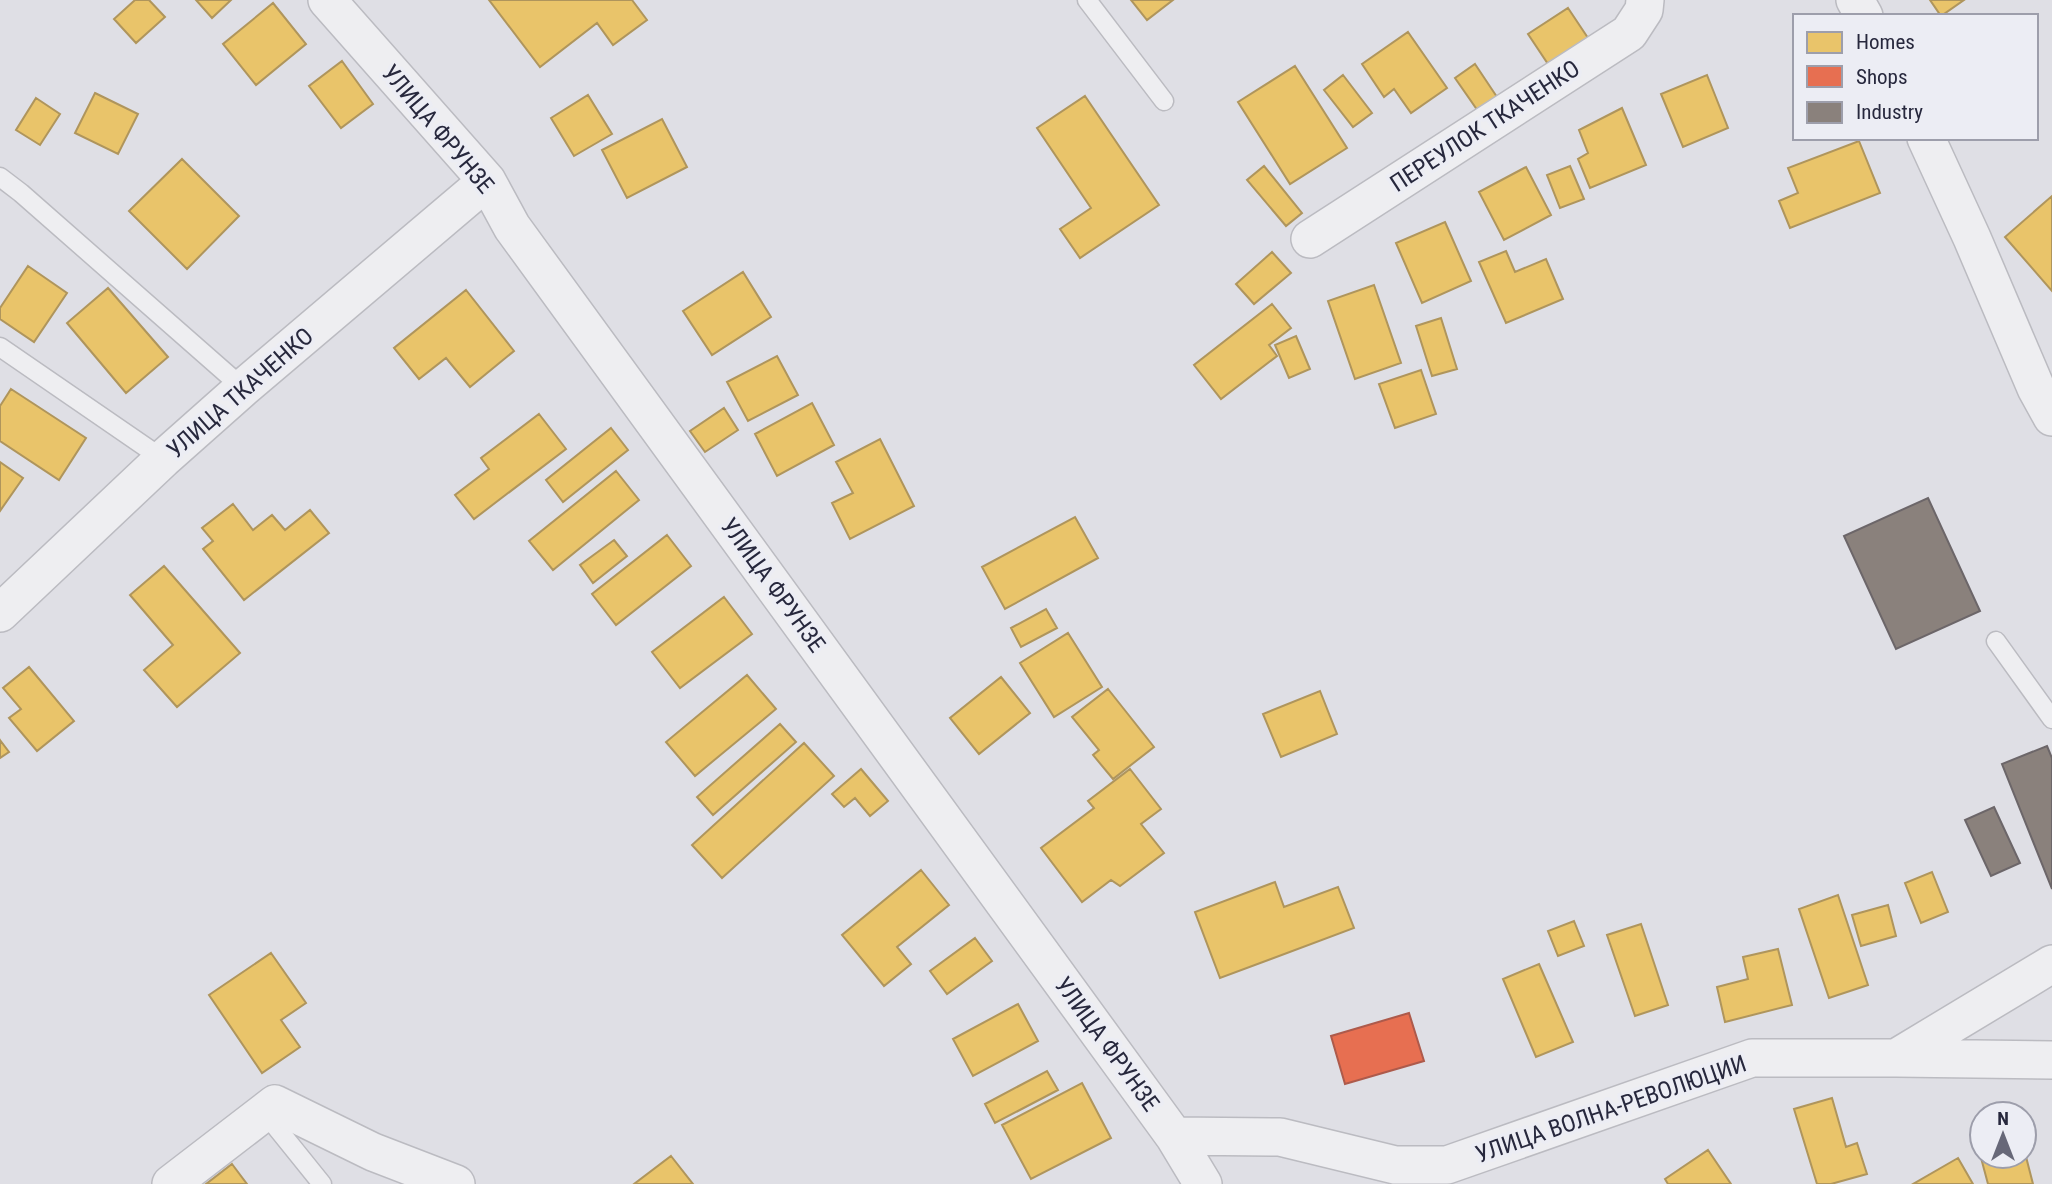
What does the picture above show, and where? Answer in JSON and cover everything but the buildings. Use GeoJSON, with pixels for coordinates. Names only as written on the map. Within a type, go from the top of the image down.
{"type":"FeatureCollection","features":[{"type":"Feature","properties":{"kind":"street","name":"УЛИЦА ФРУНЗЕ"},"geometry":{"type":"LineString","coordinates":[[327,0],[487,181],[512,228],[1174,1136],[1203,1184]]}},
{"type":"Feature","properties":{"kind":"street","name":"ПЕРЕУЛОК ТКАЧЕНКО"},"geometry":{"type":"LineString","coordinates":[[1310,239],[1629,33],[1644,10],[1645,0]]}},
{"type":"Feature","properties":{"kind":"street"},"geometry":{"type":"LineString","coordinates":[[1927,140],[2036,388],[2052,417]]}},
{"type":"Feature","properties":{"kind":"street","name":"УЛИЦА ТКАЧЕНКО"},"geometry":{"type":"LineString","coordinates":[[0,613],[163,459],[243,388],[487,181]]}},
{"type":"Feature","properties":{"kind":"street"},"geometry":{"type":"LineString","coordinates":[[1896,1058],[2052,964]]}},
{"type":"Feature","properties":{"kind":"street","name":"УЛИЦА ВОЛНА-РЕВОЛЮЦИИ"},"geometry":{"type":"LineString","coordinates":[[1174,1136],[1280,1137],[1395,1165],[1447,1165],[1752,1058],[2052,1060]]}},
{"type":"Feature","properties":{"kind":"street"},"geometry":{"type":"LineString","coordinates":[[171,1184],[275,1104],[373,1152],[456,1184]]}},
{"type":"Feature","properties":{"kind":"lane"},"geometry":{"type":"LineString","coordinates":[[1087,0],[1164,101]]}},
{"type":"Feature","properties":{"kind":"lane"},"geometry":{"type":"LineString","coordinates":[[0,177],[243,388]]}},
{"type":"Feature","properties":{"kind":"lane"},"geometry":{"type":"LineString","coordinates":[[0,347],[163,459]]}},
{"type":"Feature","properties":{"kind":"lane"},"geometry":{"type":"LineString","coordinates":[[1996,642],[2052,719]]}},
{"type":"Feature","properties":{"kind":"lane"},"geometry":{"type":"LineString","coordinates":[[264,1112],[322,1184]]}}]}
